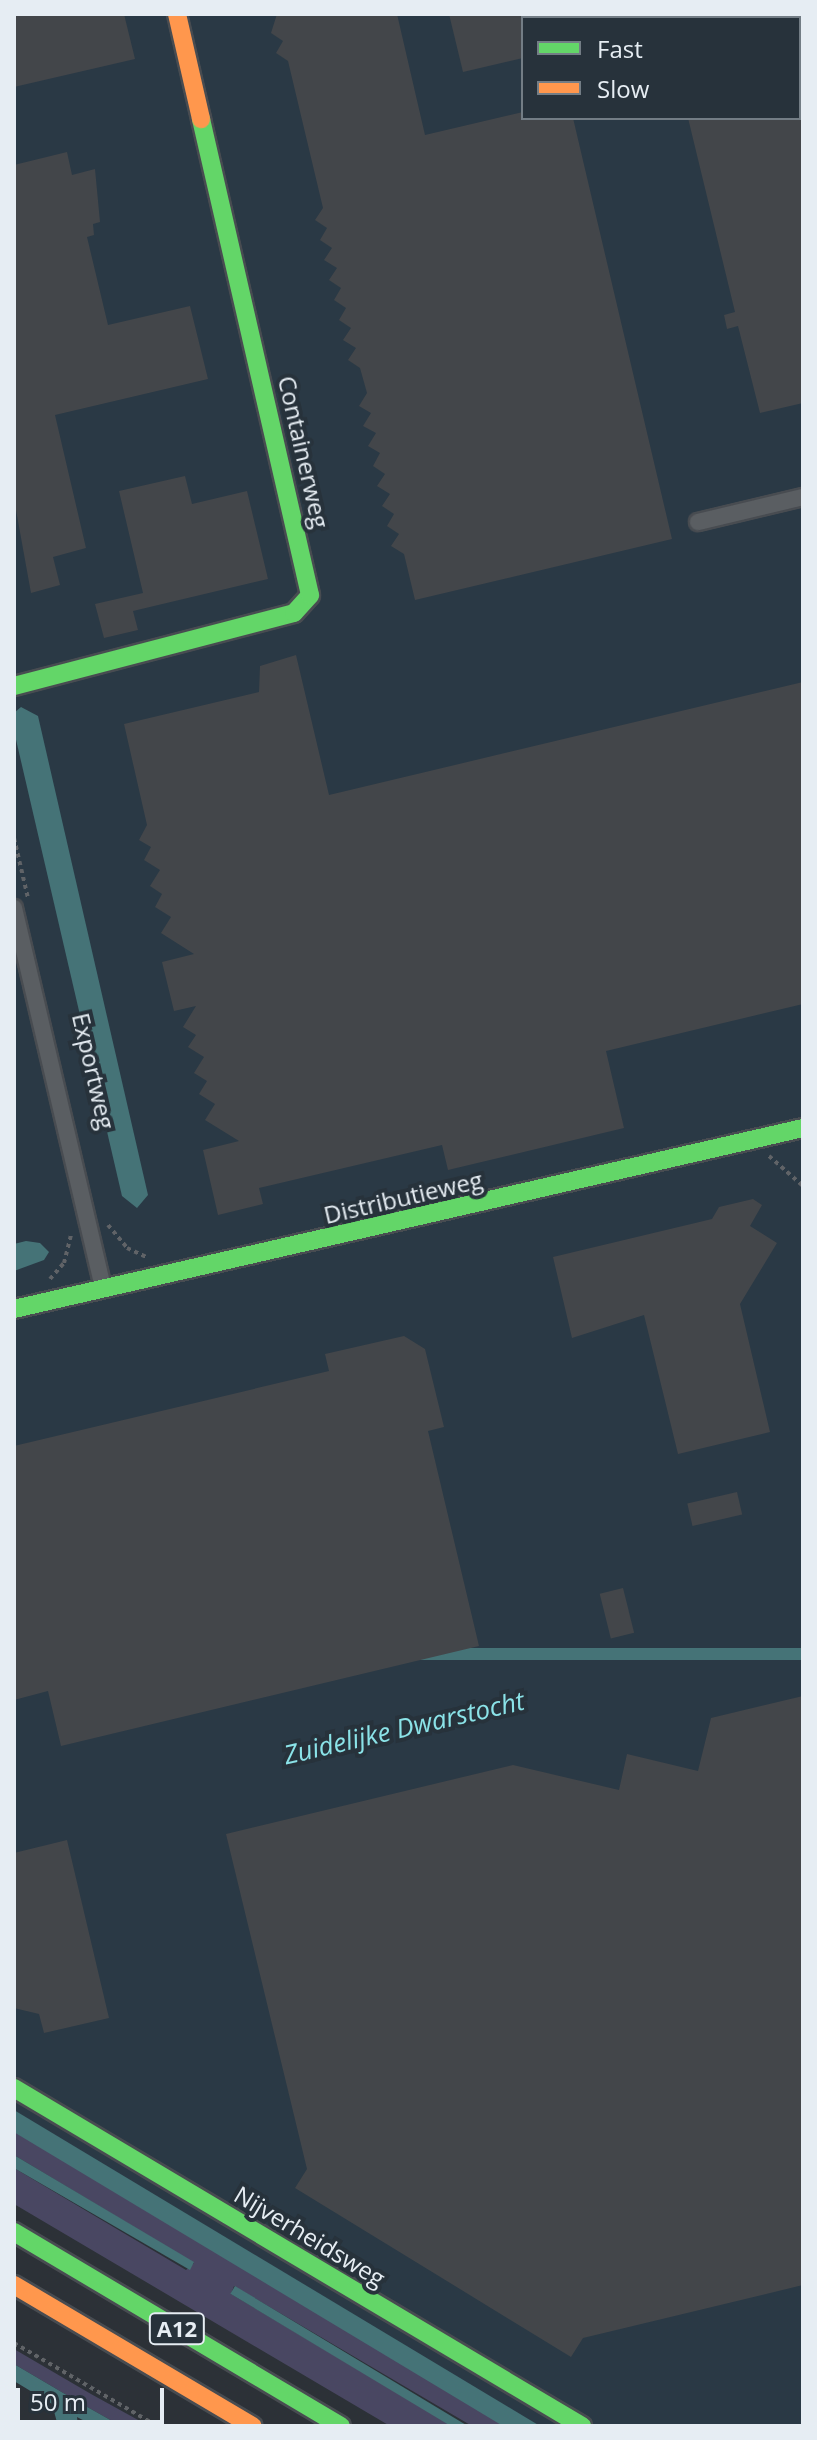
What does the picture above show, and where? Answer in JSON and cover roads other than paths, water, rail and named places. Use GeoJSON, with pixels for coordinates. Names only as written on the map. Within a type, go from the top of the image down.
{"type":"FeatureCollection","features":[{"type":"Feature","properties":{"kind":"main road","name":"Containerweg"},"geometry":{"type":"LineString","coordinates":[[14,686],[294,613],[310,595],[177,14]]}},
{"type":"Feature","properties":{"kind":"main road","name":"Distributieweg"},"geometry":{"type":"LineString","coordinates":[[14,1309],[803,1128]]}},
{"type":"Feature","properties":{"kind":"main road","name":"Nijverheidsweg"},"geometry":{"type":"LineString","coordinates":[[14,2088],[582,2426]]}},
{"type":"Feature","properties":{"kind":"main road","name":"A12"},"geometry":{"type":"LineString","coordinates":[[14,2232],[341,2426]]}},
{"type":"Feature","properties":{"kind":"main road","name":"A12"},"geometry":{"type":"LineString","coordinates":[[14,2285],[252,2426]]}},
{"type":"Feature","properties":{"kind":"street"},"geometry":{"type":"LineString","coordinates":[[698,522],[803,497]]}},
{"type":"Feature","properties":{"kind":"street","name":"Exportweg"},"geometry":{"type":"LineString","coordinates":[[21,904],[98,1225],[103,1287]]}},
{"type":"Feature","properties":{"kind":"water"},"geometry":{"type":"Polygon","coordinates":[[[21,707],[38,716],[148,1195],[137,1208],[122,1196],[14,731],[14,713],[21,707]]]}},
{"type":"Feature","properties":{"kind":"water"},"geometry":{"type":"Polygon","coordinates":[[[26,1241],[40,1243],[49,1252],[44,1260],[14,1271],[14,1244],[26,1241]]]}},
{"type":"Feature","properties":{"kind":"water"},"geometry":{"type":"Polygon","coordinates":[[[14,1648],[803,1648],[803,1660],[14,1660],[14,1648]]]}},
{"type":"Feature","properties":{"kind":"water"},"geometry":{"type":"Polygon","coordinates":[[[14,2110],[540,2426],[503,2426],[14,2132],[14,2110]]]}},
{"type":"Feature","properties":{"kind":"water"},"geometry":{"type":"Polygon","coordinates":[[[14,2155],[194,2262],[190,2270],[14,2168],[14,2155]]]}},
{"type":"Feature","properties":{"kind":"water"},"geometry":{"type":"Polygon","coordinates":[[[235,2286],[468,2426],[451,2426],[230,2294],[235,2286]]]}},
{"type":"Feature","properties":{"kind":"water"},"geometry":{"type":"Polygon","coordinates":[[[14,2364],[121,2426],[94,2426],[77,2417],[78,2426],[58,2426],[52,2404],[14,2381],[14,2364]]]}},
{"type":"Feature","properties":{"kind":"water label","name":"Zuidelijke Dwarstocht"},"geometry":{"type":"Point","coordinates":[404,1728]}}]}
